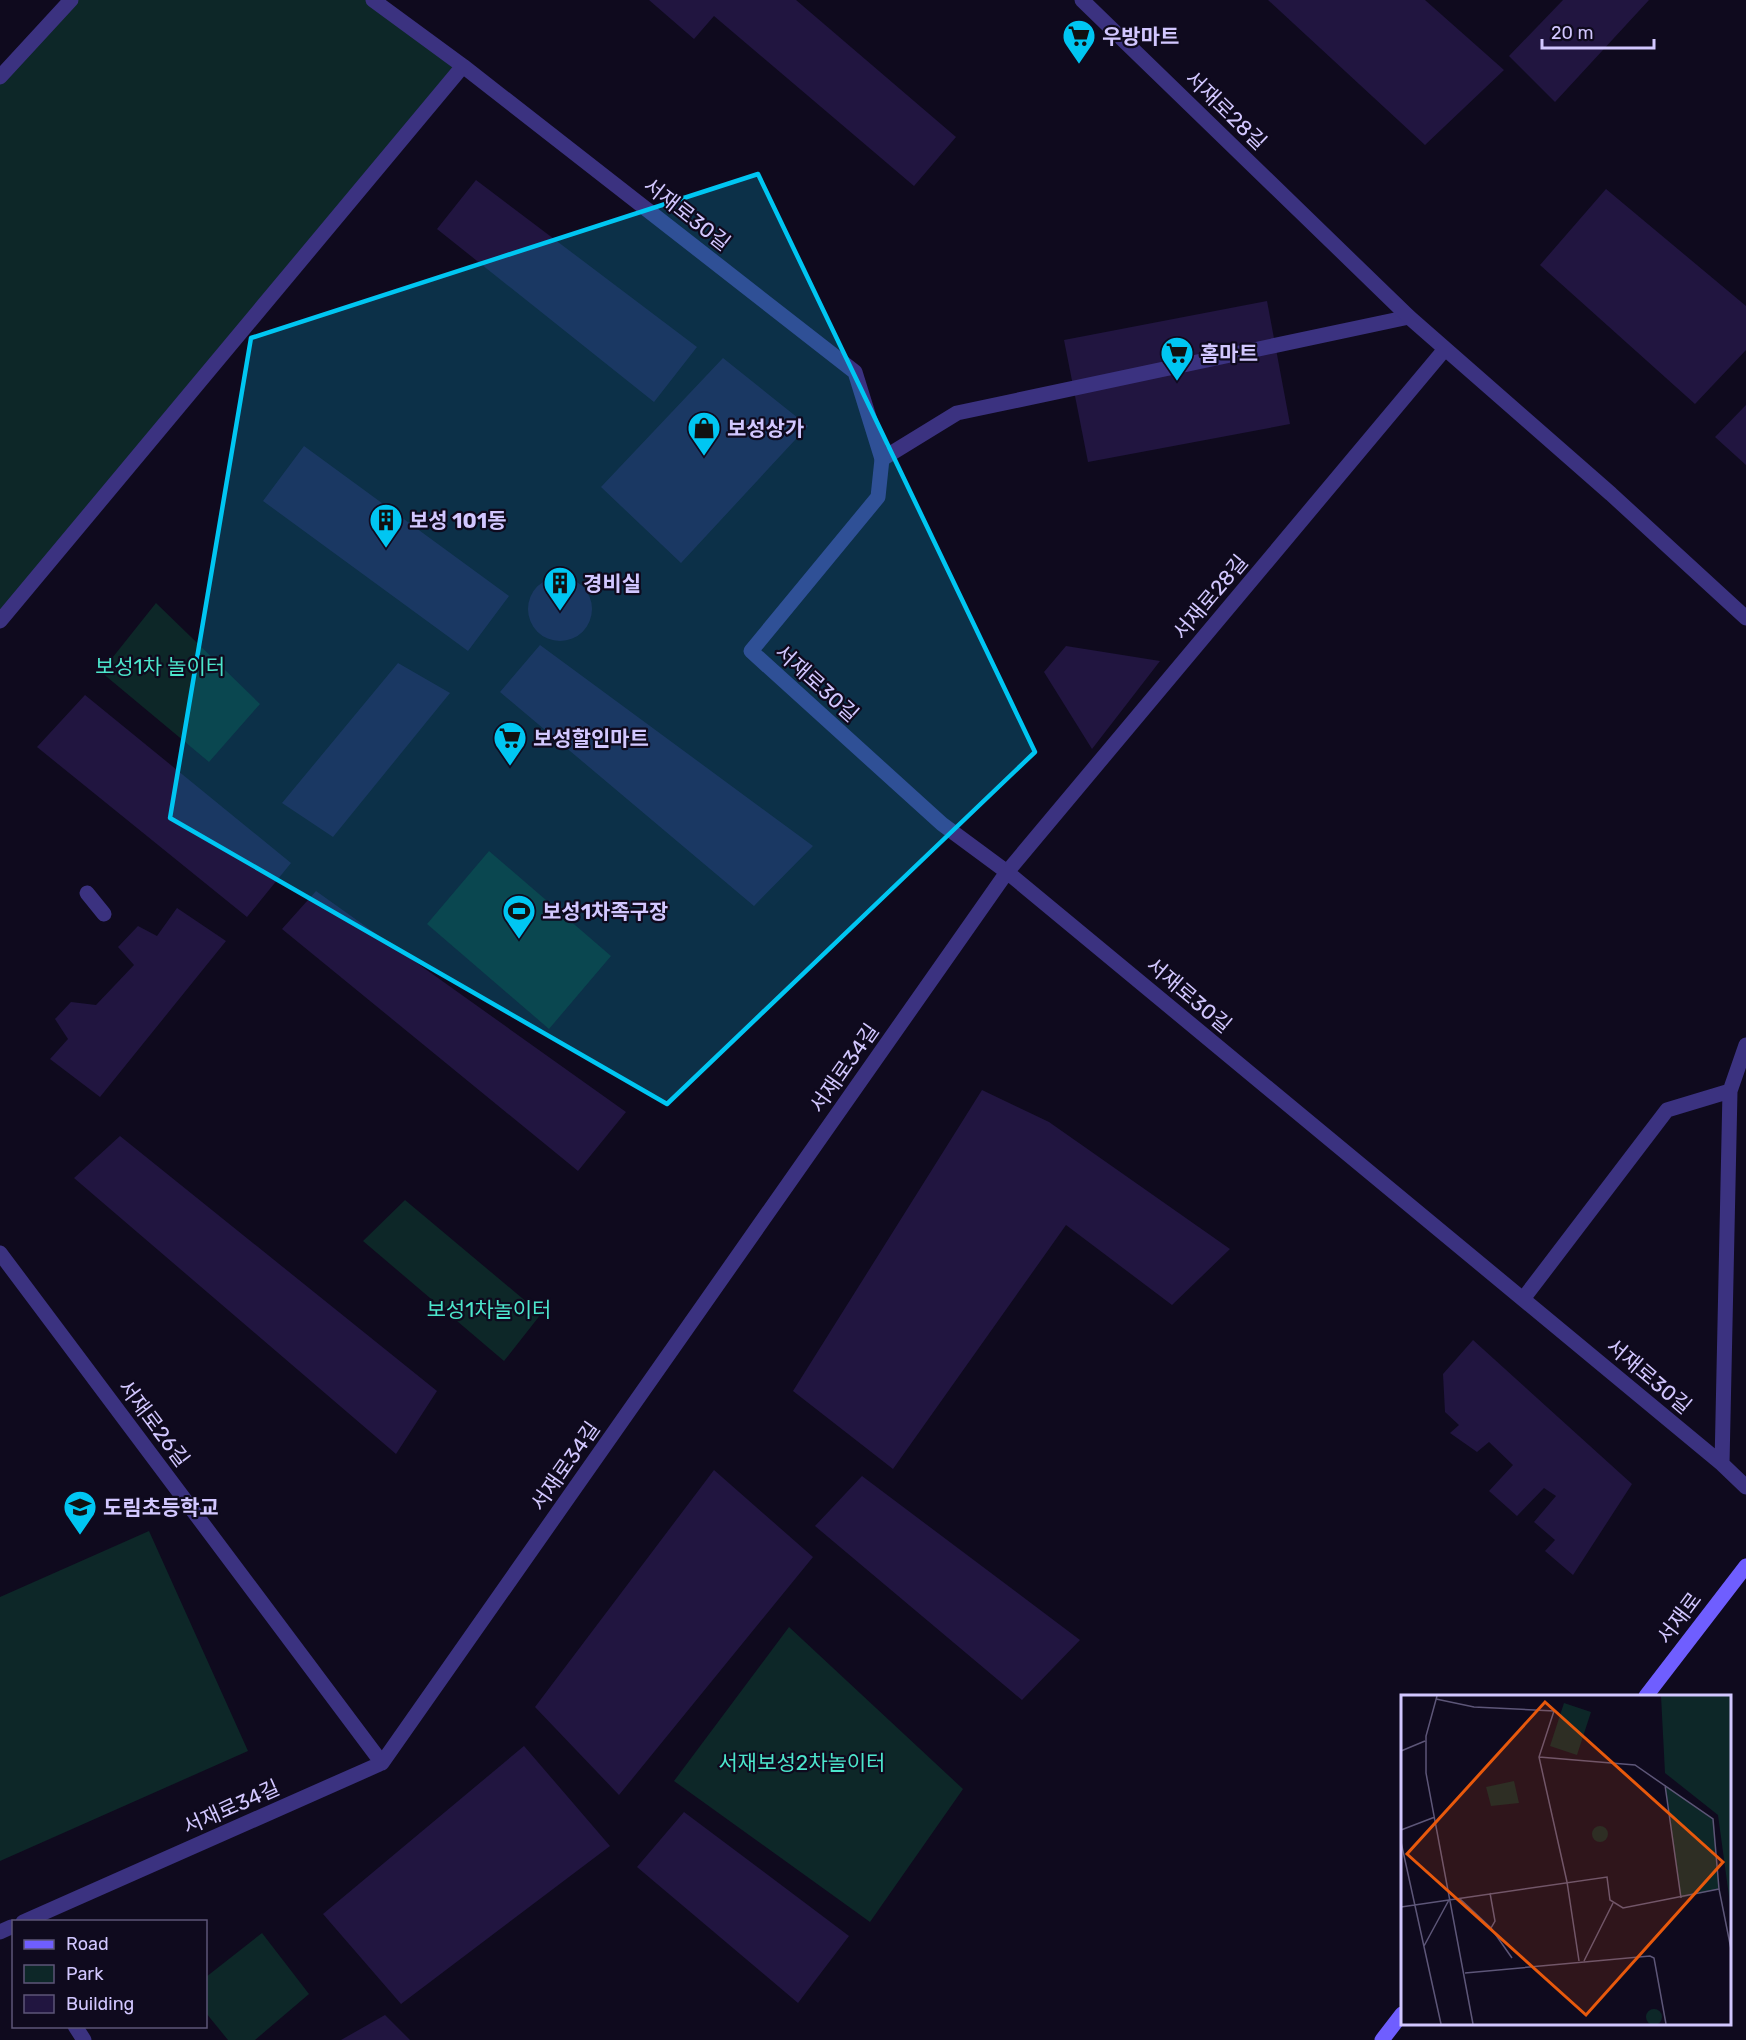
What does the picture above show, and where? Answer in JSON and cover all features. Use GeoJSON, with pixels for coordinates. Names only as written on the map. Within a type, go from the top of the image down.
{"type":"FeatureCollection","features":[{"type":"Feature","properties":{"kind":"main road","name":"서재로"},"geometry":{"type":"LineString","coordinates":[[1647,1695],[1746,1566]]}},
{"type":"Feature","properties":{"kind":"main road"},"geometry":{"type":"LineString","coordinates":[[1382,2040],[1401,2015]]}},
{"type":"Feature","properties":{"kind":"street"},"geometry":{"type":"LineString","coordinates":[[0,77],[71,0]]}},
{"type":"Feature","properties":{"kind":"street","name":"서재로30길"},"geometry":{"type":"LineString","coordinates":[[373,0],[463,66],[855,372],[882,459],[878,497],[751,651],[942,824],[1007,872],[1722,1464],[1746,1487]]}},
{"type":"Feature","properties":{"kind":"street","name":"서재로28길"},"geometry":{"type":"LineString","coordinates":[[1082,0],[1409,317],[1611,494],[1746,618]]}},
{"type":"Feature","properties":{"kind":"street"},"geometry":{"type":"LineString","coordinates":[[0,621],[463,66]]}},
{"type":"Feature","properties":{"kind":"street"},"geometry":{"type":"LineString","coordinates":[[882,459],[957,413],[1409,317]]}},
{"type":"Feature","properties":{"kind":"street","name":"서재로28길"},"geometry":{"type":"LineString","coordinates":[[1007,872],[1445,350]]}},
{"type":"Feature","properties":{"kind":"street","name":"서재로34길"},"geometry":{"type":"LineString","coordinates":[[30,1920],[382,1763],[1007,872]]}},
{"type":"Feature","properties":{"kind":"street"},"geometry":{"type":"LineString","coordinates":[[87,893],[104,914]]}},
{"type":"Feature","properties":{"kind":"street"},"geometry":{"type":"LineString","coordinates":[[1722,1464],[1730,1090],[1746,1045]]}},
{"type":"Feature","properties":{"kind":"street"},"geometry":{"type":"LineString","coordinates":[[1523,1299],[1667,1110],[1730,1090]]}},
{"type":"Feature","properties":{"kind":"street","name":"서재로26길"},"geometry":{"type":"LineString","coordinates":[[0,1253],[382,1763]]}},
{"type":"Feature","properties":{"kind":"highlighted area"},"geometry":{"type":"Polygon","coordinates":[[[758,174],[1035,752],[667,1104],[170,818],[251,338],[758,174]]]}},
{"type":"Feature","properties":{"kind":"green space"},"geometry":{"type":"Polygon","coordinates":[[[71,0],[373,0],[463,66],[0,621],[0,77],[71,0]]]}},
{"type":"Feature","properties":{"kind":"green space","name":"보성1차 놀이터"},"geometry":{"type":"Polygon","coordinates":[[[156,603],[260,704],[209,762],[101,672],[156,603]]]}},
{"type":"Feature","properties":{"kind":"green space","name":"보성1차족구장"},"geometry":{"type":"Polygon","coordinates":[[[489,851],[611,956],[549,1029],[427,924],[489,851]]]}},
{"type":"Feature","properties":{"kind":"green space","name":"보성1차놀이터"},"geometry":{"type":"Polygon","coordinates":[[[405,1200],[541,1314],[504,1361],[363,1241],[405,1200]]]}},
{"type":"Feature","properties":{"kind":"green space"},"geometry":{"type":"Polygon","coordinates":[[[149,1531],[248,1751],[0,1861],[0,1597],[149,1531]]]}},
{"type":"Feature","properties":{"kind":"green space","name":"서재보성2차놀이터"},"geometry":{"type":"Polygon","coordinates":[[[789,1627],[963,1789],[870,1922],[674,1781],[789,1627]]]}},
{"type":"Feature","properties":{"kind":"green space"},"geometry":{"type":"Polygon","coordinates":[[[262,1933],[309,1994],[255,2040],[228,2040],[207,2014],[207,1976],[262,1933]]]}},
{"type":"Feature","properties":{"kind":"building"},"geometry":{"type":"Polygon","coordinates":[[[649,0],[796,0],[956,137],[914,186],[714,16],[694,39],[649,0]]]}},
{"type":"Feature","properties":{"kind":"building"},"geometry":{"type":"Polygon","coordinates":[[[1268,0],[1425,0],[1504,70],[1425,145],[1268,0]]]}},
{"type":"Feature","properties":{"kind":"building"},"geometry":{"type":"Polygon","coordinates":[[[1563,0],[1649,0],[1555,102],[1509,56],[1563,0]]]}},
{"type":"Feature","properties":{"kind":"building"},"geometry":{"type":"Polygon","coordinates":[[[476,180],[697,347],[654,402],[437,229],[476,180]]]}},
{"type":"Feature","properties":{"kind":"building"},"geometry":{"type":"Polygon","coordinates":[[[1606,189],[1746,306],[1746,350],[1695,404],[1540,265],[1606,189]]]}},
{"type":"Feature","properties":{"kind":"building","name":"홈마트"},"geometry":{"type":"Polygon","coordinates":[[[1267,301],[1290,424],[1088,462],[1064,340],[1267,301]]]}},
{"type":"Feature","properties":{"kind":"building","name":"보성상가"},"geometry":{"type":"Polygon","coordinates":[[[723,358],[808,426],[681,563],[601,487],[723,358]]]}},
{"type":"Feature","properties":{"kind":"building"},"geometry":{"type":"Polygon","coordinates":[[[1746,405],[1746,465],[1715,437],[1746,405]]]}},
{"type":"Feature","properties":{"kind":"building","name":"보성 101동"},"geometry":{"type":"Polygon","coordinates":[[[304,446],[509,596],[468,651],[263,501],[304,446]]]}},
{"type":"Feature","properties":{"kind":"building","name":"경비실"},"geometry":{"type":"Polygon","coordinates":[[[554,577],[566,577],[583,586],[590,597],[592,609],[590,621],[583,632],[566,641],[554,641],[542,636],[533,627],[528,615],[528,603],[533,591],[542,582],[554,577]]]}},
{"type":"Feature","properties":{"kind":"building"},"geometry":{"type":"Polygon","coordinates":[[[540,645],[813,846],[754,906],[500,692],[540,645]]]}},
{"type":"Feature","properties":{"kind":"building"},"geometry":{"type":"Polygon","coordinates":[[[1066,646],[1160,661],[1092,749],[1044,672],[1066,646]]]}},
{"type":"Feature","properties":{"kind":"building"},"geometry":{"type":"Polygon","coordinates":[[[398,663],[450,693],[333,837],[282,803],[398,663]]]}},
{"type":"Feature","properties":{"kind":"building"},"geometry":{"type":"Polygon","coordinates":[[[85,695],[291,863],[247,917],[37,747],[85,695]]]}},
{"type":"Feature","properties":{"kind":"building"},"geometry":{"type":"Polygon","coordinates":[[[316,891],[626,1112],[578,1171],[282,929],[316,891]]]}},
{"type":"Feature","properties":{"kind":"building"},"geometry":{"type":"Polygon","coordinates":[[[177,908],[226,941],[100,1097],[50,1059],[68,1039],[55,1019],[71,1002],[96,1005],[134,965],[118,947],[138,926],[157,936],[177,908]]]}},
{"type":"Feature","properties":{"kind":"building"},"geometry":{"type":"Polygon","coordinates":[[[982,1090],[1049,1122],[1230,1249],[1172,1305],[1066,1225],[893,1469],[793,1391],[982,1090]]]}},
{"type":"Feature","properties":{"kind":"building"},"geometry":{"type":"Polygon","coordinates":[[[120,1136],[437,1391],[396,1454],[74,1178],[120,1136]]]}},
{"type":"Feature","properties":{"kind":"building"},"geometry":{"type":"Polygon","coordinates":[[[1473,1340],[1632,1484],[1573,1575],[1545,1551],[1555,1540],[1534,1522],[1556,1496],[1544,1488],[1517,1516],[1489,1491],[1513,1465],[1489,1442],[1477,1452],[1450,1433],[1459,1425],[1445,1412],[1443,1374],[1473,1340]]]}},
{"type":"Feature","properties":{"kind":"building"},"geometry":{"type":"Polygon","coordinates":[[[714,1470],[813,1557],[619,1795],[535,1707],[714,1470]]]}},
{"type":"Feature","properties":{"kind":"building"},"geometry":{"type":"Polygon","coordinates":[[[862,1476],[1080,1640],[1022,1700],[815,1526],[862,1476]]]}},
{"type":"Feature","properties":{"kind":"building"},"geometry":{"type":"Polygon","coordinates":[[[524,1746],[610,1846],[401,2004],[323,1914],[524,1746]]]}},
{"type":"Feature","properties":{"kind":"building"},"geometry":{"type":"Polygon","coordinates":[[[684,1812],[849,1936],[798,2003],[637,1867],[684,1812]]]}},
{"type":"Feature","properties":{"kind":"building"},"geometry":{"type":"Polygon","coordinates":[[[385,2015],[410,2040],[341,2040],[385,2015]]]}},
{"type":"Feature","properties":{"kind":"place","name":"우방마트"},"geometry":{"type":"Point","coordinates":[1079,65]}},
{"type":"Feature","properties":{"kind":"place","name":"홈마트"},"geometry":{"type":"Point","coordinates":[1177,382]}},
{"type":"Feature","properties":{"kind":"place","name":"보성상가"},"geometry":{"type":"Point","coordinates":[704,457]}},
{"type":"Feature","properties":{"kind":"place","name":"보성 101동"},"geometry":{"type":"Point","coordinates":[386,549]}},
{"type":"Feature","properties":{"kind":"place","name":"경비실"},"geometry":{"type":"Point","coordinates":[560,612]}},
{"type":"Feature","properties":{"kind":"place","name":"보성할인마트"},"geometry":{"type":"Point","coordinates":[510,767]}},
{"type":"Feature","properties":{"kind":"place","name":"보성1차족구장"},"geometry":{"type":"Point","coordinates":[519,940]}},
{"type":"Feature","properties":{"kind":"place","name":"도림초등학교"},"geometry":{"type":"Point","coordinates":[80,1536]}}]}
